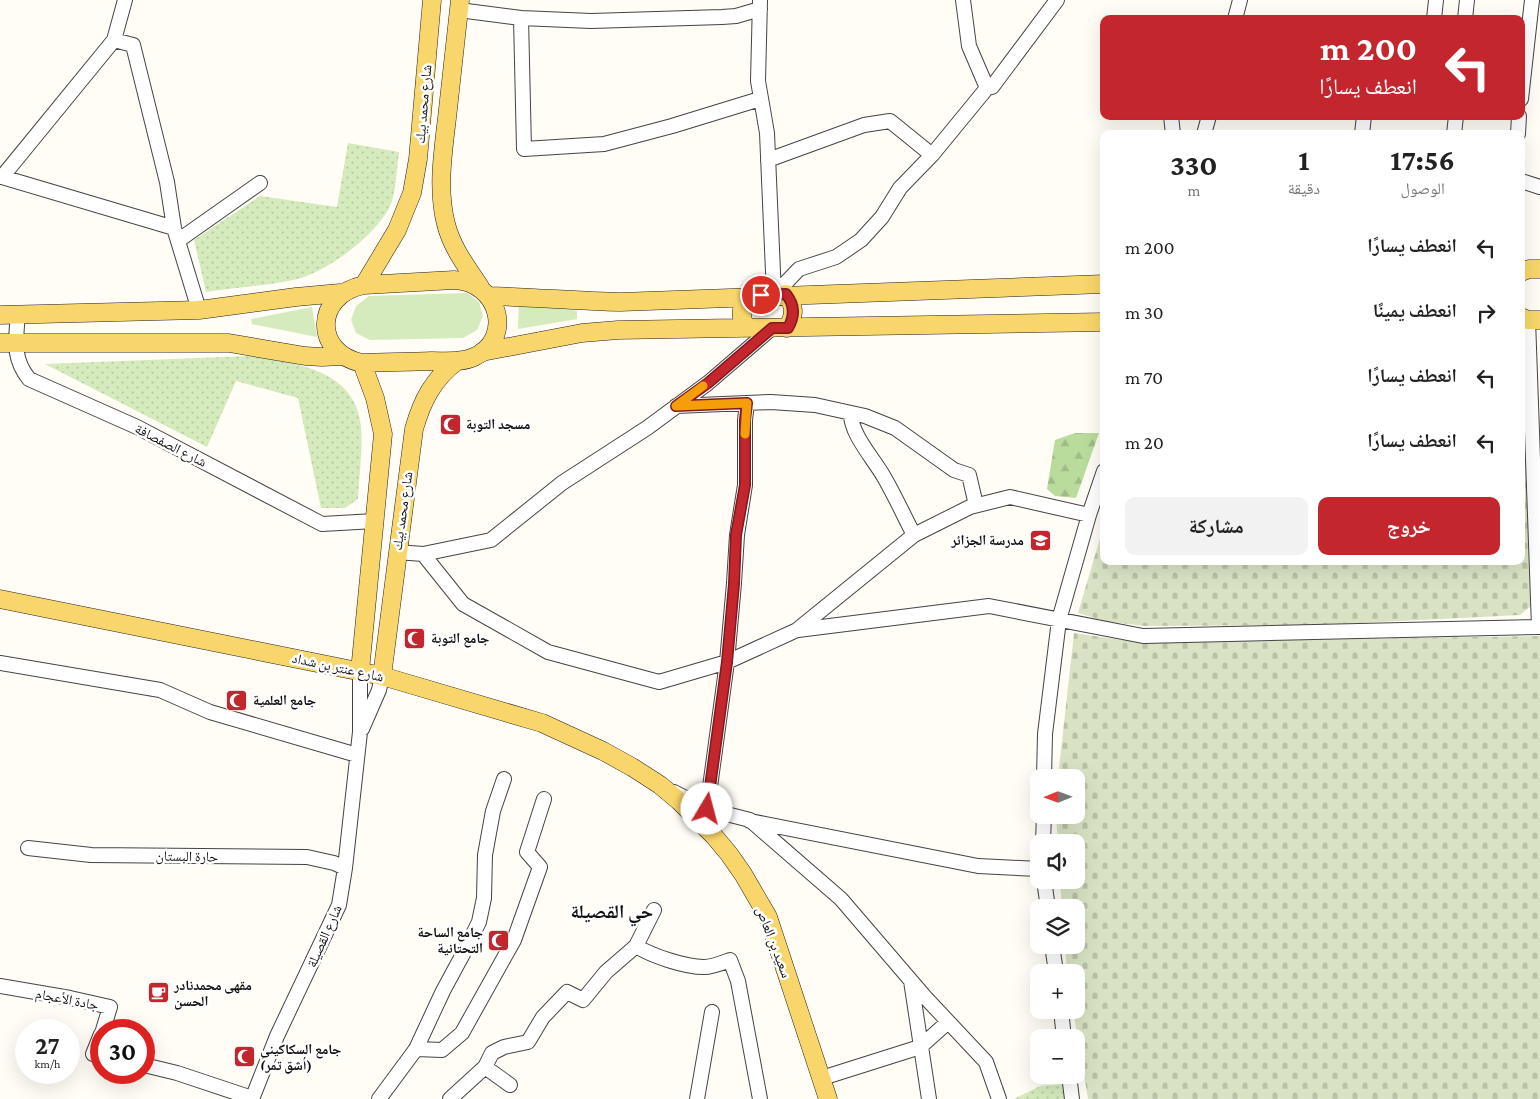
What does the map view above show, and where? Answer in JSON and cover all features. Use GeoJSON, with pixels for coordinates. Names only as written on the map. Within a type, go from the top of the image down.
{"type":"FeatureCollection","features":[{"type":"Feature","properties":{"kind":"main road","name":"شارع محمد بيك"},"geometry":{"type":"LineString","coordinates":[[364,285],[397,230],[412,193],[418,159],[432,0]]}},
{"type":"Feature","properties":{"kind":"main road","name":"شارع محمد بيك"},"geometry":{"type":"LineString","coordinates":[[459,5],[443,153],[442,195],[446,224],[457,252],[494,305],[497,315],[494,335],[482,352]]}},
{"type":"Feature","properties":{"kind":"main road"},"geometry":{"type":"LineString","coordinates":[[1525,270],[1540,269]]}},
{"type":"Feature","properties":{"kind":"main road"},"geometry":{"type":"LineString","coordinates":[[1100,284],[612,302],[485,292],[464,280],[454,280],[351,287],[340,293],[333,301],[326,320],[329,340],[334,348],[342,356],[362,363],[456,361],[474,357],[482,352],[582,334],[618,330],[1100,322]]}},
{"type":"Feature","properties":{"kind":"main road"},"geometry":{"type":"LineString","coordinates":[[0,315],[199,310],[340,293]]}},
{"type":"Feature","properties":{"kind":"main road"},"geometry":{"type":"LineString","coordinates":[[780,295],[790,299],[794,311],[791,322],[780,328]]}},
{"type":"Feature","properties":{"kind":"main road"},"geometry":{"type":"LineString","coordinates":[[748,296],[741,312],[744,324],[748,328]]}},
{"type":"Feature","properties":{"kind":"main road"},"geometry":{"type":"LineString","coordinates":[[8,343],[228,343],[305,356],[342,356]]}},
{"type":"Feature","properties":{"kind":"main road","name":"شارع محمد بيك"},"geometry":{"type":"LineString","coordinates":[[382,676],[414,429],[418,414],[433,384],[443,371],[456,361]]}},
{"type":"Feature","properties":{"kind":"main road","name":"شارع محمد بيك"},"geometry":{"type":"LineString","coordinates":[[360,671],[383,434],[375,398],[362,363]]}},
{"type":"Feature","properties":{"kind":"main road","name":"شارع عنتر بن شداد"},"geometry":{"type":"LineString","coordinates":[[0,599],[382,676],[542,723],[603,751],[660,785]]}},
{"type":"Feature","properties":{"kind":"main road","name":"سعيد بن العاص"},"geometry":{"type":"LineString","coordinates":[[660,785],[714,836],[743,874],[768,916],[828,1099]]}},
{"type":"Feature","properties":{"kind":"street"},"geometry":{"type":"LineString","coordinates":[[125,0],[114,40],[1,177],[177,234],[260,183]]}},
{"type":"Feature","properties":{"kind":"street"},"geometry":{"type":"LineString","coordinates":[[963,0],[969,46],[987,88]]}},
{"type":"Feature","properties":{"kind":"street"},"geometry":{"type":"LineString","coordinates":[[780,295],[799,269],[836,257],[861,240],[882,217],[900,188],[932,155],[987,88],[992,87],[1057,0]]}},
{"type":"Feature","properties":{"kind":"street"},"geometry":{"type":"LineString","coordinates":[[1236,15],[1240,0]]}},
{"type":"Feature","properties":{"kind":"street"},"geometry":{"type":"LineString","coordinates":[[1434,15],[1436,0]]}},
{"type":"Feature","properties":{"kind":"street"},"geometry":{"type":"LineString","coordinates":[[1465,15],[1467,0]]}},
{"type":"Feature","properties":{"kind":"street"},"geometry":{"type":"LineString","coordinates":[[1525,62],[1532,0]]}},
{"type":"Feature","properties":{"kind":"street"},"geometry":{"type":"LineString","coordinates":[[459,5],[521,18],[591,21],[722,18],[736,16],[760,5],[758,81],[766,133],[780,295]]}},
{"type":"Feature","properties":{"kind":"street"},"geometry":{"type":"LineString","coordinates":[[521,18],[524,149],[604,144],[672,126],[760,99]]}},
{"type":"Feature","properties":{"kind":"street"},"geometry":{"type":"LineString","coordinates":[[114,40],[133,45],[167,182],[177,234],[199,310]]}},
{"type":"Feature","properties":{"kind":"street"},"geometry":{"type":"LineString","coordinates":[[768,160],[864,125],[890,121],[932,155]]}},
{"type":"Feature","properties":{"kind":"street"},"geometry":{"type":"LineString","coordinates":[[1525,183],[1540,186]]}},
{"type":"Feature","properties":{"kind":"street","name":"شارع الصفصافة"},"geometry":{"type":"LineString","coordinates":[[18,314],[8,343],[29,379],[137,427],[322,524],[375,521]]}},
{"type":"Feature","properties":{"kind":"street"},"geometry":{"type":"LineString","coordinates":[[797,630],[989,606],[1143,636],[1540,627],[1530,319]]}},
{"type":"Feature","properties":{"kind":"street"},"geometry":{"type":"LineString","coordinates":[[397,552],[423,554],[491,540],[562,483],[647,428],[780,328]]}},
{"type":"Feature","properties":{"kind":"street"},"geometry":{"type":"LineString","coordinates":[[676,406],[771,402],[816,405],[865,416],[896,428],[954,470],[969,475],[976,505]]}},
{"type":"Feature","properties":{"kind":"street"},"geometry":{"type":"LineString","coordinates":[[707,809],[727,662],[736,535],[745,485],[745,420],[747,403]]}},
{"type":"Feature","properties":{"kind":"street"},"geometry":{"type":"LineString","coordinates":[[850,413],[850,422],[854,431],[884,477],[914,535]]}},
{"type":"Feature","properties":{"kind":"street"},"geometry":{"type":"LineString","coordinates":[[1044,769],[1045,734],[1059,620],[1100,483]]}},
{"type":"Feature","properties":{"kind":"street"},"geometry":{"type":"LineString","coordinates":[[423,554],[463,604],[548,652],[659,682],[727,662],[797,630],[914,535],[976,505],[1010,497],[1089,515]]}},
{"type":"Feature","properties":{"kind":"street"},"geometry":{"type":"LineString","coordinates":[[0,663],[160,690],[210,712],[357,755]]}},
{"type":"Feature","properties":{"kind":"street","name":"شارع القصيلة"},"geometry":{"type":"LineString","coordinates":[[252,1099],[277,1036],[339,905],[360,732],[360,671]]}},
{"type":"Feature","properties":{"kind":"street","name":"شارع القصيلة"},"geometry":{"type":"LineString","coordinates":[[360,732],[379,690],[382,676]]}},
{"type":"Feature","properties":{"kind":"street"},"geometry":{"type":"LineString","coordinates":[[379,1099],[416,1049],[443,991],[479,922],[484,898],[485,854],[493,811],[504,779]]}},
{"type":"Feature","properties":{"kind":"street"},"geometry":{"type":"LineString","coordinates":[[660,785],[707,809],[750,820],[978,866],[1030,869]]}},
{"type":"Feature","properties":{"kind":"street"},"geometry":{"type":"LineString","coordinates":[[416,1049],[442,1050],[462,1032],[514,940],[540,867],[527,852],[544,799]]}},
{"type":"Feature","properties":{"kind":"street"},"geometry":{"type":"LineString","coordinates":[[750,820],[841,899],[911,981],[986,1062],[999,1099]]}},
{"type":"Feature","properties":{"kind":"street","name":"حارة البستان"},"geometry":{"type":"LineString","coordinates":[[28,848],[91,855],[307,857],[334,863],[345,868]]}},
{"type":"Feature","properties":{"kind":"street"},"geometry":{"type":"LineString","coordinates":[[450,1099],[485,1067],[492,1053],[504,1047],[528,1042],[543,1017],[567,992],[583,1000],[606,972],[636,946],[654,910]]}},
{"type":"Feature","properties":{"kind":"street"},"geometry":{"type":"LineString","coordinates":[[636,946],[690,965],[705,967],[730,960],[738,981],[760,1099]]}},
{"type":"Feature","properties":{"kind":"street"},"geometry":{"type":"LineString","coordinates":[[911,981],[929,1099]]}},
{"type":"Feature","properties":{"kind":"street","name":"جادة الأعجام"},"geometry":{"type":"LineString","coordinates":[[0,986],[110,1007],[106,1019]]}},
{"type":"Feature","properties":{"kind":"street"},"geometry":{"type":"LineString","coordinates":[[697,1099],[712,1012]]}},
{"type":"Feature","properties":{"kind":"street"},"geometry":{"type":"LineString","coordinates":[[822,1078],[920,1047],[948,1022]]}},
{"type":"Feature","properties":{"kind":"street"},"geometry":{"type":"LineString","coordinates":[[485,1067],[510,1085]]}},
{"type":"Feature","properties":{"kind":"street"},"geometry":{"type":"LineString","coordinates":[[155,1068],[177,1073],[252,1099]]}},
{"type":"Feature","properties":{"kind":"street"},"geometry":{"type":"LineString","coordinates":[[1070,1084],[1072,1099]]}},
{"type":"Feature","properties":{"kind":"green space"},"geometry":{"type":"Polygon","coordinates":[[[348,143],[399,152],[392,201],[376,226],[335,261],[306,276],[282,282],[206,292],[194,240],[260,196],[337,207],[348,143]]]}},
{"type":"Feature","properties":{"kind":"green space"},"geometry":{"type":"Polygon","coordinates":[[[467,293],[479,302],[483,316],[477,330],[463,338],[370,340],[356,333],[351,320],[356,306],[369,296],[467,293]]]}},
{"type":"Feature","properties":{"kind":"green space"},"geometry":{"type":"Polygon","coordinates":[[[519,301],[577,311],[577,319],[518,329],[519,301]]]}},
{"type":"Feature","properties":{"kind":"green space"},"geometry":{"type":"Polygon","coordinates":[[[312,307],[317,337],[252,324],[251,319],[312,307]]]}},
{"type":"Feature","properties":{"kind":"green space"},"geometry":{"type":"Polygon","coordinates":[[[249,356],[303,366],[320,372],[336,381],[348,393],[357,408],[361,427],[358,499],[345,508],[321,508],[298,398],[236,381],[207,447],[45,364],[249,356]]]}},
{"type":"Feature","properties":{"kind":"green space"},"geometry":{"type":"Polygon","coordinates":[[[1525,365],[1529,365],[1532,593],[1531,606],[1520,615],[1320,625],[1144,626],[1105,621],[1078,613],[1100,539],[1100,565],[1525,565],[1525,365]]]}},
{"type":"Feature","properties":{"kind":"green space"},"geometry":{"type":"Polygon","coordinates":[[[1075,433],[1099,433],[1076,498],[1055,496],[1047,489],[1055,440],[1075,433]]]}},
{"type":"Feature","properties":{"kind":"green space"},"geometry":{"type":"Polygon","coordinates":[[[1074,633],[1122,640],[1196,641],[1540,636],[1540,1099],[1088,1099],[1085,1081],[1085,1029],[1076,1029],[1075,1019],[1085,1019],[1085,964],[1066,964],[1066,954],[1085,954],[1085,899],[1061,899],[1061,889],[1085,889],[1085,834],[1057,834],[1057,824],[1085,824],[1085,769],[1059,769],[1074,633]]]}},
{"type":"Feature","properties":{"kind":"green space"},"geometry":{"type":"Polygon","coordinates":[[[1064,1084],[1067,1099],[1014,1099],[1040,1086],[1064,1084]]]}},
{"type":"Feature","properties":{"kind":"slow traffic"},"geometry":{"type":"LineString","coordinates":[[703,386],[676,406],[747,403],[745,434]]}},
{"type":"Feature","properties":{"kind":"place","name":"مسجد التوبة"},"geometry":{"type":"Point","coordinates":[450,424]}},
{"type":"Feature","properties":{"kind":"place","name":"مدرسة الجزائر"},"geometry":{"type":"Point","coordinates":[1040,540]}},
{"type":"Feature","properties":{"kind":"place","name":"جامع التوبة"},"geometry":{"type":"Point","coordinates":[415,638]}},
{"type":"Feature","properties":{"kind":"place","name":"جامع العلمية"},"geometry":{"type":"Point","coordinates":[237,700]}},
{"type":"Feature","properties":{"kind":"place","name":"جامع الساحة التحتانية"},"geometry":{"type":"Point","coordinates":[499,940]}},
{"type":"Feature","properties":{"kind":"place","name":"مقهى محمدنادر الحسن"},"geometry":{"type":"Point","coordinates":[158,993]}},
{"type":"Feature","properties":{"kind":"place","name":"جامع السكاكيني (أشق تمر)"},"geometry":{"type":"Point","coordinates":[244,1057]}},
{"type":"Feature","properties":{"kind":"district","name":"حي القصيلة"},"geometry":{"type":"Point","coordinates":[612,911]}},
{"type":"Feature","properties":{"kind":"route"},"geometry":{"type":"LineString","coordinates":[[707,809],[727,662],[736,535],[745,485],[745,420],[747,403],[676,406],[708,383],[772,328],[788,328],[794,311],[786,294],[761,295]]}}]}
